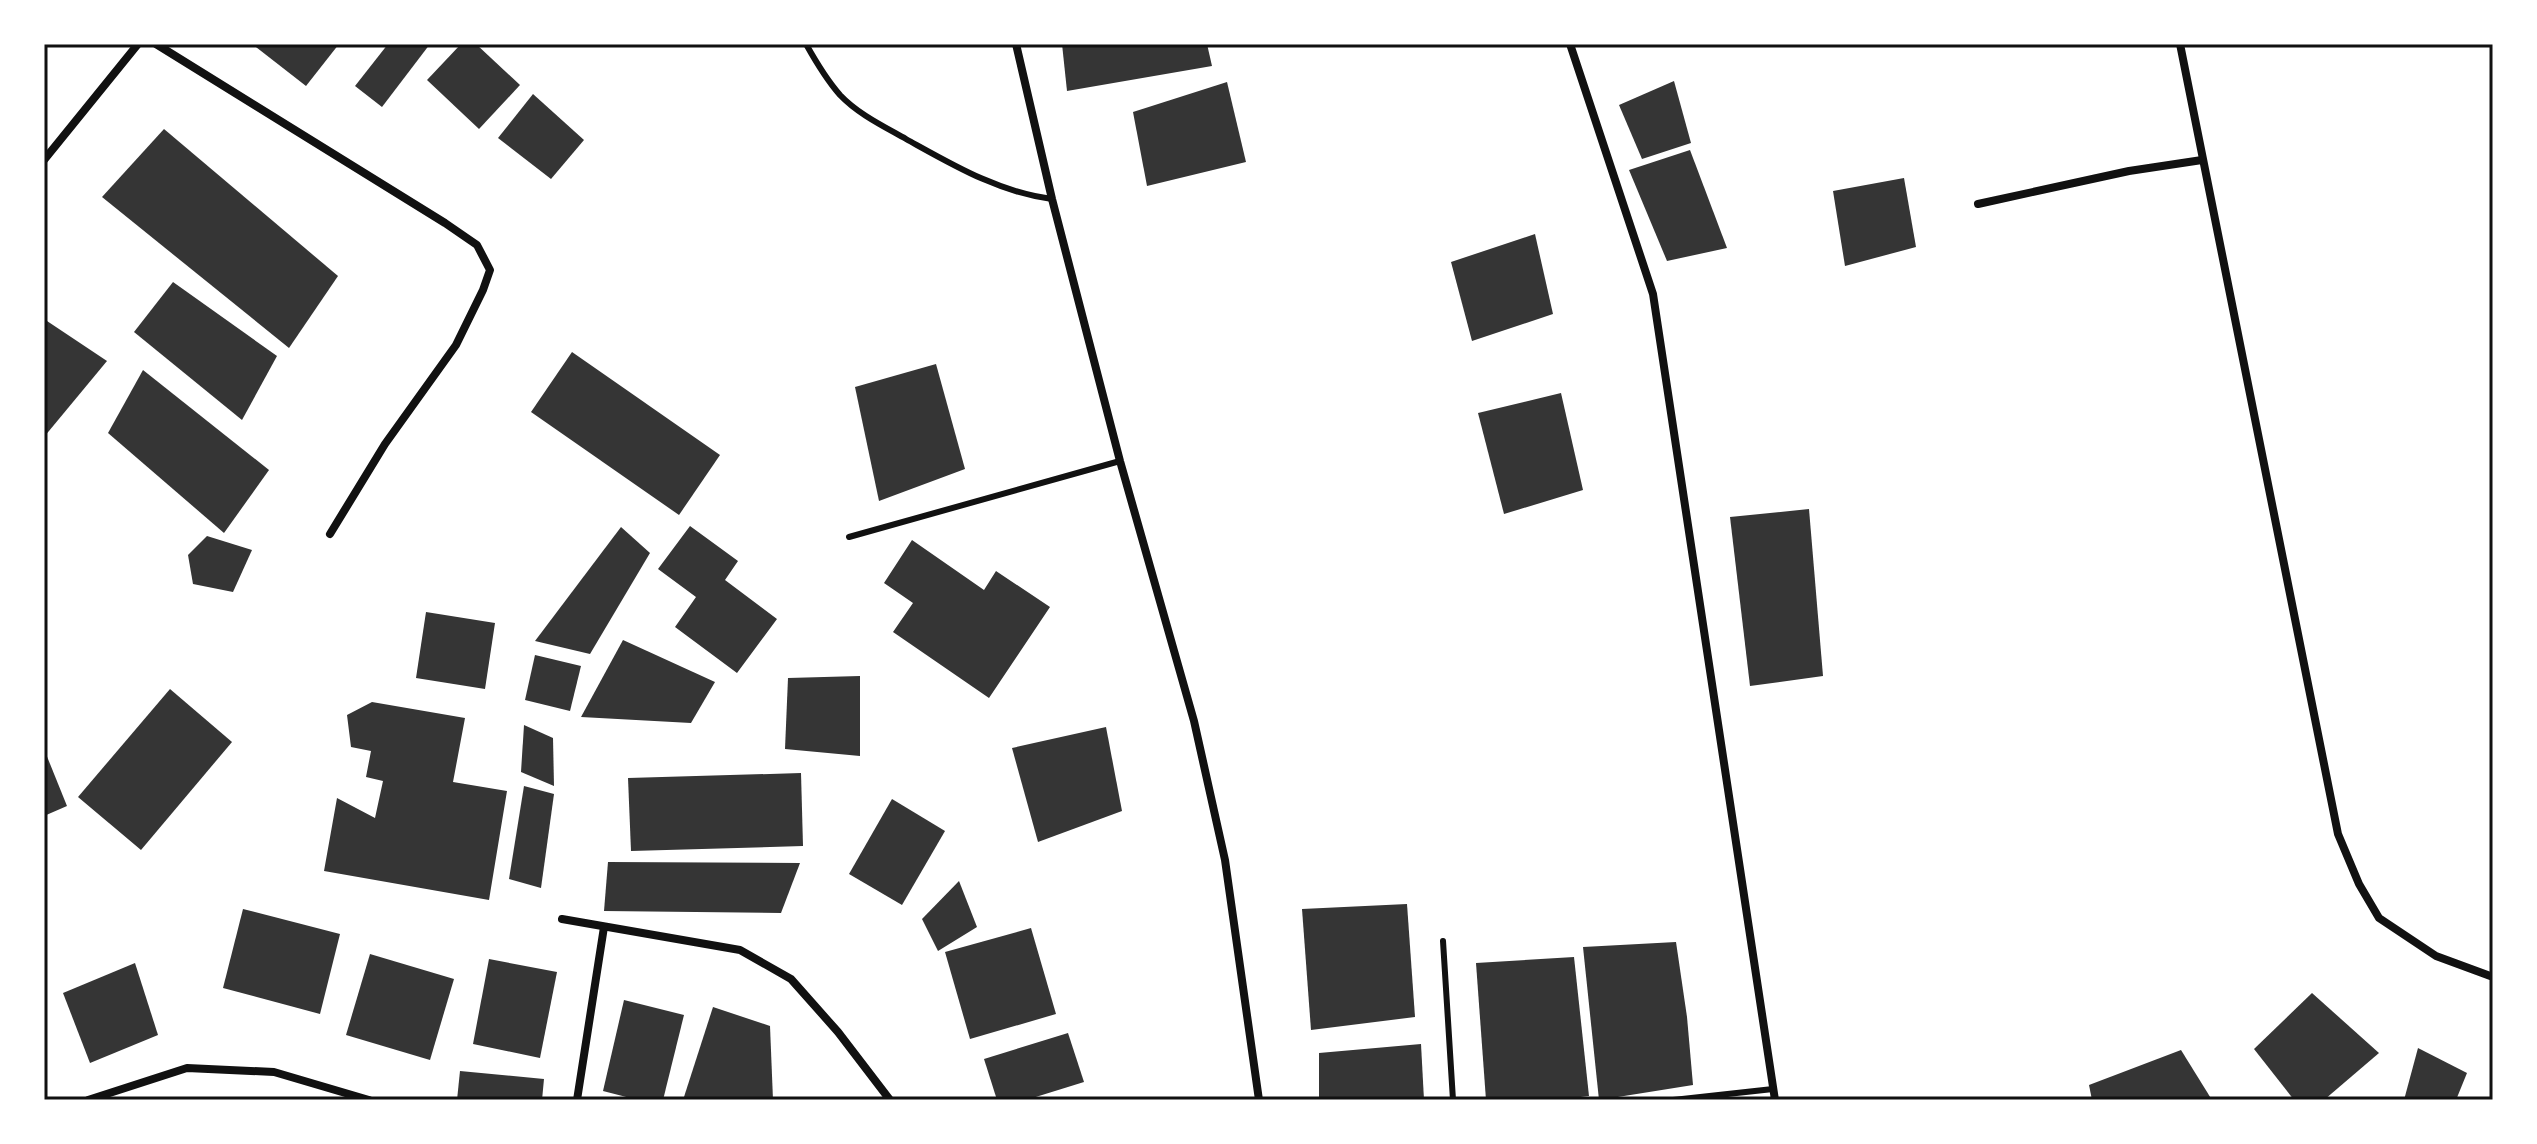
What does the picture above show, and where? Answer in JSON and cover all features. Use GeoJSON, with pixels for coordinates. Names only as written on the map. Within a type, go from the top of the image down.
{"type":"FeatureCollection","features":[{"type":"Feature","properties":{"kind":"street"},"geometry":{"type":"LineString","coordinates":[[44,160],[138,44]]}},
{"type":"Feature","properties":{"kind":"street"},"geometry":{"type":"LineString","coordinates":[[156,44],[445,223],[477,245],[490,270],[456,345],[385,444],[330,534]]}},
{"type":"Feature","properties":{"kind":"street"},"geometry":{"type":"LineString","coordinates":[[1016,44],[1052,199],[1120,461],[1194,721],[1225,860],[1259,1100]]}},
{"type":"Feature","properties":{"kind":"street"},"geometry":{"type":"LineString","coordinates":[[1570,44],[1653,294],[1775,1100]]}},
{"type":"Feature","properties":{"kind":"street"},"geometry":{"type":"LineString","coordinates":[[2180,44],[2338,834],[2359,884],[2379,918],[2436,956],[2493,977]]}},
{"type":"Feature","properties":{"kind":"street"},"geometry":{"type":"LineString","coordinates":[[1978,204],[2129,171],[2202,160]]}},
{"type":"Feature","properties":{"kind":"street"},"geometry":{"type":"LineString","coordinates":[[562,919],[740,950],[791,979],[838,1032],[890,1100]]}},
{"type":"Feature","properties":{"kind":"street"},"geometry":{"type":"LineString","coordinates":[[577,1100],[604,927]]}},
{"type":"Feature","properties":{"kind":"street"},"geometry":{"type":"LineString","coordinates":[[88,1100],[187,1068],[274,1072],[369,1100]]}},
{"type":"Feature","properties":{"kind":"lane"},"geometry":{"type":"LineString","coordinates":[[806,44],[842,97],[867,117],[992,184],[1025,195],[1052,199]]}},
{"type":"Feature","properties":{"kind":"lane"},"geometry":{"type":"LineString","coordinates":[[849,537],[1120,461]]}},
{"type":"Feature","properties":{"kind":"lane"},"geometry":{"type":"LineString","coordinates":[[1443,941],[1453,1100]]}},
{"type":"Feature","properties":{"kind":"lane"},"geometry":{"type":"LineString","coordinates":[[1673,1100],[1773,1089]]}},
{"type":"Feature","properties":{"kind":"building"},"geometry":{"type":"Polygon","coordinates":[[[252,44],[339,44],[306,86],[252,44]]]}},
{"type":"Feature","properties":{"kind":"building"},"geometry":{"type":"Polygon","coordinates":[[[388,44],[430,44],[382,107],[355,86],[388,44]]]}},
{"type":"Feature","properties":{"kind":"building"},"geometry":{"type":"Polygon","coordinates":[[[461,44],[476,44],[520,85],[479,129],[427,80],[461,44]]]}},
{"type":"Feature","properties":{"kind":"building"},"geometry":{"type":"Polygon","coordinates":[[[1062,44],[1207,44],[1212,66],[1067,91],[1062,44]]]}},
{"type":"Feature","properties":{"kind":"building"},"geometry":{"type":"Polygon","coordinates":[[[1674,81],[1691,143],[1642,159],[1619,105],[1674,81]]]}},
{"type":"Feature","properties":{"kind":"building"},"geometry":{"type":"Polygon","coordinates":[[[1227,82],[1246,162],[1147,186],[1133,112],[1227,82]]]}},
{"type":"Feature","properties":{"kind":"building"},"geometry":{"type":"Polygon","coordinates":[[[533,94],[584,140],[551,179],[498,138],[533,94]]]}},
{"type":"Feature","properties":{"kind":"building"},"geometry":{"type":"Polygon","coordinates":[[[164,129],[338,276],[289,348],[102,197],[164,129]]]}},
{"type":"Feature","properties":{"kind":"building"},"geometry":{"type":"Polygon","coordinates":[[[1690,150],[1727,248],[1667,261],[1629,170],[1690,150]]]}},
{"type":"Feature","properties":{"kind":"building"},"geometry":{"type":"Polygon","coordinates":[[[1904,178],[1916,247],[1845,266],[1833,191],[1904,178]]]}},
{"type":"Feature","properties":{"kind":"building"},"geometry":{"type":"Polygon","coordinates":[[[1535,234],[1553,314],[1472,341],[1451,262],[1535,234]]]}},
{"type":"Feature","properties":{"kind":"building"},"geometry":{"type":"Polygon","coordinates":[[[173,282],[277,356],[242,420],[134,332],[173,282]]]}},
{"type":"Feature","properties":{"kind":"building"},"geometry":{"type":"Polygon","coordinates":[[[44,319],[107,361],[44,437],[44,319]]]}},
{"type":"Feature","properties":{"kind":"building"},"geometry":{"type":"Polygon","coordinates":[[[572,352],[720,455],[679,515],[531,412],[572,352]]]}},
{"type":"Feature","properties":{"kind":"building"},"geometry":{"type":"Polygon","coordinates":[[[936,364],[965,469],[879,501],[855,387],[936,364]]]}},
{"type":"Feature","properties":{"kind":"building"},"geometry":{"type":"Polygon","coordinates":[[[143,370],[269,470],[224,533],[108,433],[143,370]]]}},
{"type":"Feature","properties":{"kind":"building"},"geometry":{"type":"Polygon","coordinates":[[[1561,393],[1583,490],[1504,514],[1478,413],[1561,393]]]}},
{"type":"Feature","properties":{"kind":"building"},"geometry":{"type":"Polygon","coordinates":[[[1809,509],[1823,676],[1750,686],[1730,517],[1809,509]]]}},
{"type":"Feature","properties":{"kind":"building"},"geometry":{"type":"Polygon","coordinates":[[[690,526],[738,561],[725,580],[777,619],[737,673],[675,627],[696,597],[658,569],[690,526]]]}},
{"type":"Feature","properties":{"kind":"building"},"geometry":{"type":"Polygon","coordinates":[[[621,527],[650,553],[590,654],[535,641],[621,527]]]}},
{"type":"Feature","properties":{"kind":"building"},"geometry":{"type":"Polygon","coordinates":[[[207,536],[252,550],[233,592],[193,584],[188,555],[207,536]]]}},
{"type":"Feature","properties":{"kind":"building"},"geometry":{"type":"Polygon","coordinates":[[[912,540],[984,590],[996,571],[1050,607],[989,698],[893,632],[913,603],[884,583],[912,540]]]}},
{"type":"Feature","properties":{"kind":"building"},"geometry":{"type":"Polygon","coordinates":[[[426,612],[495,623],[485,689],[416,678],[426,612]]]}},
{"type":"Feature","properties":{"kind":"building"},"geometry":{"type":"Polygon","coordinates":[[[623,640],[715,682],[691,723],[581,717],[623,640]]]}},
{"type":"Feature","properties":{"kind":"building"},"geometry":{"type":"Polygon","coordinates":[[[535,655],[581,666],[570,711],[525,700],[535,655]]]}},
{"type":"Feature","properties":{"kind":"building"},"geometry":{"type":"Polygon","coordinates":[[[860,676],[860,756],[785,749],[788,678],[860,676]]]}},
{"type":"Feature","properties":{"kind":"building"},"geometry":{"type":"Polygon","coordinates":[[[170,689],[232,742],[141,850],[78,797],[170,689]]]}},
{"type":"Feature","properties":{"kind":"building"},"geometry":{"type":"Polygon","coordinates":[[[372,702],[465,718],[453,782],[507,791],[489,900],[324,871],[337,798],[375,818],[383,781],[366,777],[371,751],[351,747],[347,715],[372,702]]]}},
{"type":"Feature","properties":{"kind":"building"},"geometry":{"type":"Polygon","coordinates":[[[524,725],[553,738],[554,786],[521,772],[524,725]]]}},
{"type":"Feature","properties":{"kind":"building"},"geometry":{"type":"Polygon","coordinates":[[[1106,727],[1122,811],[1038,842],[1012,748],[1106,727]]]}},
{"type":"Feature","properties":{"kind":"building"},"geometry":{"type":"Polygon","coordinates":[[[44,749],[67,806],[44,816],[44,749]]]}},
{"type":"Feature","properties":{"kind":"building"},"geometry":{"type":"Polygon","coordinates":[[[801,773],[803,846],[631,851],[628,778],[801,773]]]}},
{"type":"Feature","properties":{"kind":"building"},"geometry":{"type":"Polygon","coordinates":[[[524,786],[554,794],[541,888],[509,879],[524,786]]]}},
{"type":"Feature","properties":{"kind":"building"},"geometry":{"type":"Polygon","coordinates":[[[892,799],[945,831],[902,905],[849,874],[892,799]]]}},
{"type":"Feature","properties":{"kind":"building"},"geometry":{"type":"Polygon","coordinates":[[[608,862],[800,863],[781,913],[604,911],[608,862]]]}},
{"type":"Feature","properties":{"kind":"building"},"geometry":{"type":"Polygon","coordinates":[[[959,881],[977,927],[938,951],[922,919],[959,881]]]}},
{"type":"Feature","properties":{"kind":"building"},"geometry":{"type":"Polygon","coordinates":[[[1407,904],[1415,1017],[1311,1030],[1302,909],[1407,904]]]}},
{"type":"Feature","properties":{"kind":"building"},"geometry":{"type":"Polygon","coordinates":[[[243,909],[340,934],[320,1014],[223,988],[243,909]]]}},
{"type":"Feature","properties":{"kind":"building"},"geometry":{"type":"Polygon","coordinates":[[[1031,928],[1056,1014],[970,1039],[945,952],[1031,928]]]}},
{"type":"Feature","properties":{"kind":"building"},"geometry":{"type":"Polygon","coordinates":[[[1676,942],[1693,1085],[1599,1100],[1583,947],[1676,942]]]}},
{"type":"Feature","properties":{"kind":"building"},"geometry":{"type":"Polygon","coordinates":[[[370,954],[454,979],[430,1060],[346,1035],[370,954]]]}},
{"type":"Feature","properties":{"kind":"building"},"geometry":{"type":"Polygon","coordinates":[[[1574,957],[1589,1096],[1555,1100],[1486,1100],[1476,963],[1574,957]]]}},
{"type":"Feature","properties":{"kind":"building"},"geometry":{"type":"Polygon","coordinates":[[[489,959],[557,972],[540,1058],[473,1044],[489,959]]]}},
{"type":"Feature","properties":{"kind":"building"},"geometry":{"type":"Polygon","coordinates":[[[135,963],[158,1035],[90,1063],[63,993],[135,963]]]}},
{"type":"Feature","properties":{"kind":"building"},"geometry":{"type":"Polygon","coordinates":[[[2312,993],[2379,1053],[2324,1100],[2294,1100],[2254,1049],[2312,993]]]}},
{"type":"Feature","properties":{"kind":"building"},"geometry":{"type":"Polygon","coordinates":[[[624,1000],[684,1015],[663,1100],[638,1100],[603,1091],[624,1000]]]}},
{"type":"Feature","properties":{"kind":"building"},"geometry":{"type":"Polygon","coordinates":[[[713,1007],[770,1026],[773,1100],[683,1100],[713,1007]]]}},
{"type":"Feature","properties":{"kind":"building"},"geometry":{"type":"Polygon","coordinates":[[[1068,1033],[1084,1082],[1026,1100],[997,1100],[984,1059],[1068,1033]]]}},
{"type":"Feature","properties":{"kind":"building"},"geometry":{"type":"Polygon","coordinates":[[[1421,1044],[1424,1100],[1319,1100],[1319,1053],[1421,1044]]]}},
{"type":"Feature","properties":{"kind":"building"},"geometry":{"type":"Polygon","coordinates":[[[2418,1048],[2467,1073],[2456,1100],[2404,1100],[2418,1048]]]}},
{"type":"Feature","properties":{"kind":"building"},"geometry":{"type":"Polygon","coordinates":[[[2181,1050],[2212,1100],[2092,1100],[2089,1085],[2181,1050]]]}},
{"type":"Feature","properties":{"kind":"building"},"geometry":{"type":"Polygon","coordinates":[[[460,1071],[544,1079],[542,1100],[457,1100],[460,1071]]]}}]}
